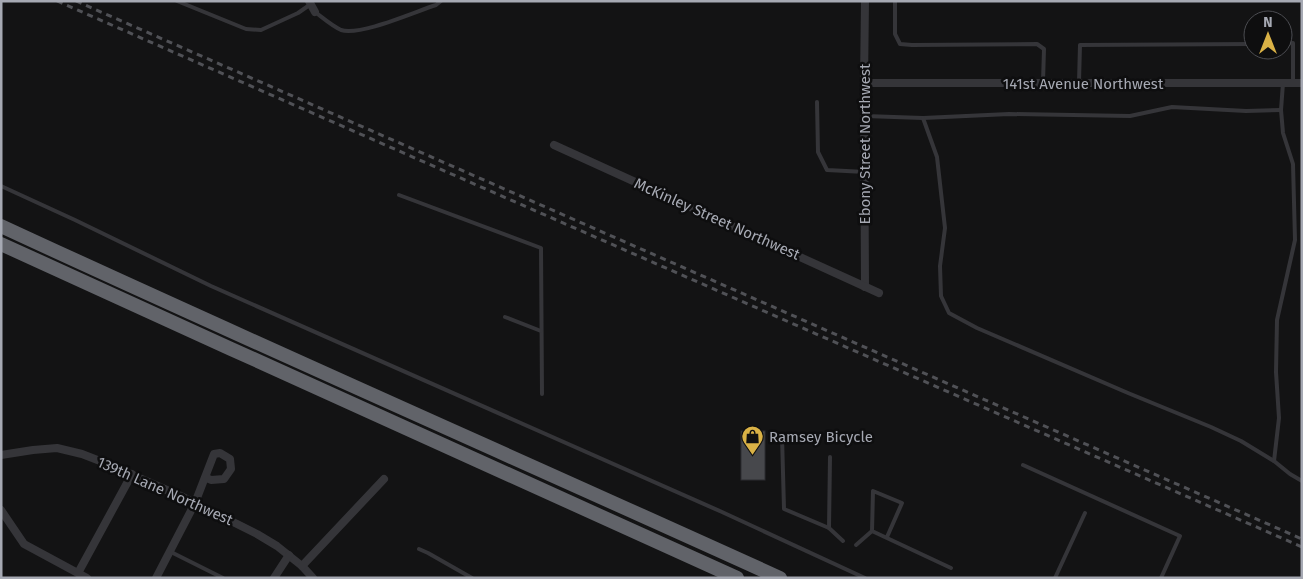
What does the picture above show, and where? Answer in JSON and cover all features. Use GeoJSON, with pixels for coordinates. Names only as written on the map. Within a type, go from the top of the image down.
{"type":"FeatureCollection","features":[{"type":"Feature","properties":{"kind":"highway"},"geometry":{"type":"LineString","coordinates":[[5,228],[780,578]]}},
{"type":"Feature","properties":{"kind":"highway"},"geometry":{"type":"LineString","coordinates":[[1,244],[737,578]]}},
{"type":"Feature","properties":{"kind":"highway"},"geometry":{"type":"LineString","coordinates":[[1,249],[60,271]]}},
{"type":"Feature","properties":{"kind":"street","name":"Ebony Street Northwest"},"geometry":{"type":"LineString","coordinates":[[865,1],[865,287]]}},
{"type":"Feature","properties":{"kind":"street"},"geometry":{"type":"LineString","coordinates":[[310,3],[315,12]]}},
{"type":"Feature","properties":{"kind":"street","name":"141st Avenue Northwest"},"geometry":{"type":"LineString","coordinates":[[864,83],[1302,83]]}},
{"type":"Feature","properties":{"kind":"street","name":"McKinley Street Northwest"},"geometry":{"type":"LineString","coordinates":[[554,145],[879,293]]}},
{"type":"Feature","properties":{"kind":"street","name":"139th Lane Northwest"},"geometry":{"type":"LineString","coordinates":[[1,455],[57,448],[82,454],[132,474],[257,534],[289,555],[314,578]]}},
{"type":"Feature","properties":{"kind":"street"},"geometry":{"type":"LineString","coordinates":[[78,573],[132,474]]}},
{"type":"Feature","properties":{"kind":"street"},"geometry":{"type":"LineString","coordinates":[[156,578],[195,503],[205,477]]}},
{"type":"Feature","properties":{"kind":"street"},"geometry":{"type":"LineString","coordinates":[[302,566],[384,479]]}},
{"type":"Feature","properties":{"kind":"street"},"geometry":{"type":"LineString","coordinates":[[1,510],[24,544],[87,578]]}},
{"type":"Feature","properties":{"kind":"street"},"geometry":{"type":"LineString","coordinates":[[274,578],[289,555]]}},
{"type":"Feature","properties":{"kind":"lane"},"geometry":{"type":"LineString","coordinates":[[177,1],[246,29],[262,30],[298,13],[310,3]]}},
{"type":"Feature","properties":{"kind":"lane"},"geometry":{"type":"LineString","coordinates":[[315,12],[340,29],[349,31],[366,30],[436,5],[441,1]]}},
{"type":"Feature","properties":{"kind":"lane"},"geometry":{"type":"LineString","coordinates":[[896,1],[895,34],[900,44],[1037,44],[1044,49],[1043,84]]}},
{"type":"Feature","properties":{"kind":"lane"},"geometry":{"type":"LineString","coordinates":[[1079,84],[1080,45],[1243,44]]}},
{"type":"Feature","properties":{"kind":"lane"},"geometry":{"type":"LineString","coordinates":[[1293,60],[1293,83]]}},
{"type":"Feature","properties":{"kind":"lane"},"geometry":{"type":"LineString","coordinates":[[1274,461],[1279,418],[1276,372],[1277,320],[1295,240],[1293,164],[1283,132],[1281,110],[1283,83]]}},
{"type":"Feature","properties":{"kind":"lane"},"geometry":{"type":"LineString","coordinates":[[817,102],[818,152],[828,170],[865,172]]}},
{"type":"Feature","properties":{"kind":"lane"},"geometry":{"type":"LineString","coordinates":[[865,116],[923,118],[1008,114],[1130,116],[1172,107],[1246,111],[1281,110]]}},
{"type":"Feature","properties":{"kind":"lane"},"geometry":{"type":"LineString","coordinates":[[923,118],[937,156],[945,228],[940,266],[941,296],[949,313],[977,328],[1241,441],[1302,481]]}},
{"type":"Feature","properties":{"kind":"lane"},"geometry":{"type":"LineString","coordinates":[[1,186],[211,286],[722,512],[865,578]]}},
{"type":"Feature","properties":{"kind":"lane"},"geometry":{"type":"LineString","coordinates":[[398,195],[541,248],[540,331],[542,394]]}},
{"type":"Feature","properties":{"kind":"lane"},"geometry":{"type":"LineString","coordinates":[[505,317],[540,331]]}},
{"type":"Feature","properties":{"kind":"lane"},"geometry":{"type":"LineString","coordinates":[[782,436],[784,509],[830,528],[844,541]]}},
{"type":"Feature","properties":{"kind":"lane"},"geometry":{"type":"LineString","coordinates":[[830,457],[830,528]]}},
{"type":"Feature","properties":{"kind":"lane"},"geometry":{"type":"LineString","coordinates":[[1023,465],[1180,536],[1161,578]]}},
{"type":"Feature","properties":{"kind":"lane"},"geometry":{"type":"LineString","coordinates":[[856,545],[872,530],[873,490],[902,503],[887,537]]}},
{"type":"Feature","properties":{"kind":"lane"},"geometry":{"type":"LineString","coordinates":[[1056,578],[1085,513]]}},
{"type":"Feature","properties":{"kind":"lane"},"geometry":{"type":"LineString","coordinates":[[872,530],[951,568]]}},
{"type":"Feature","properties":{"kind":"lane"},"geometry":{"type":"LineString","coordinates":[[419,549],[428,552],[472,578]]}},
{"type":"Feature","properties":{"kind":"lane"},"geometry":{"type":"LineString","coordinates":[[169,551],[223,578]]}},
{"type":"Feature","properties":{"kind":"building","name":"Ramsey Bicycle"},"geometry":{"type":"Polygon","coordinates":[[[741,431],[765,431],[765,480],[741,480],[741,431]]]}},
{"type":"Feature","properties":{"kind":"railway"},"geometry":{"type":"LineString","coordinates":[[57,1],[1302,547]]}},
{"type":"Feature","properties":{"kind":"railway"},"geometry":{"type":"LineString","coordinates":[[76,1],[1302,539]]}},
{"type":"Feature","properties":{"kind":"place","name":"Ramsey Bicycle"},"geometry":{"type":"Point","coordinates":[753,456]}}]}
